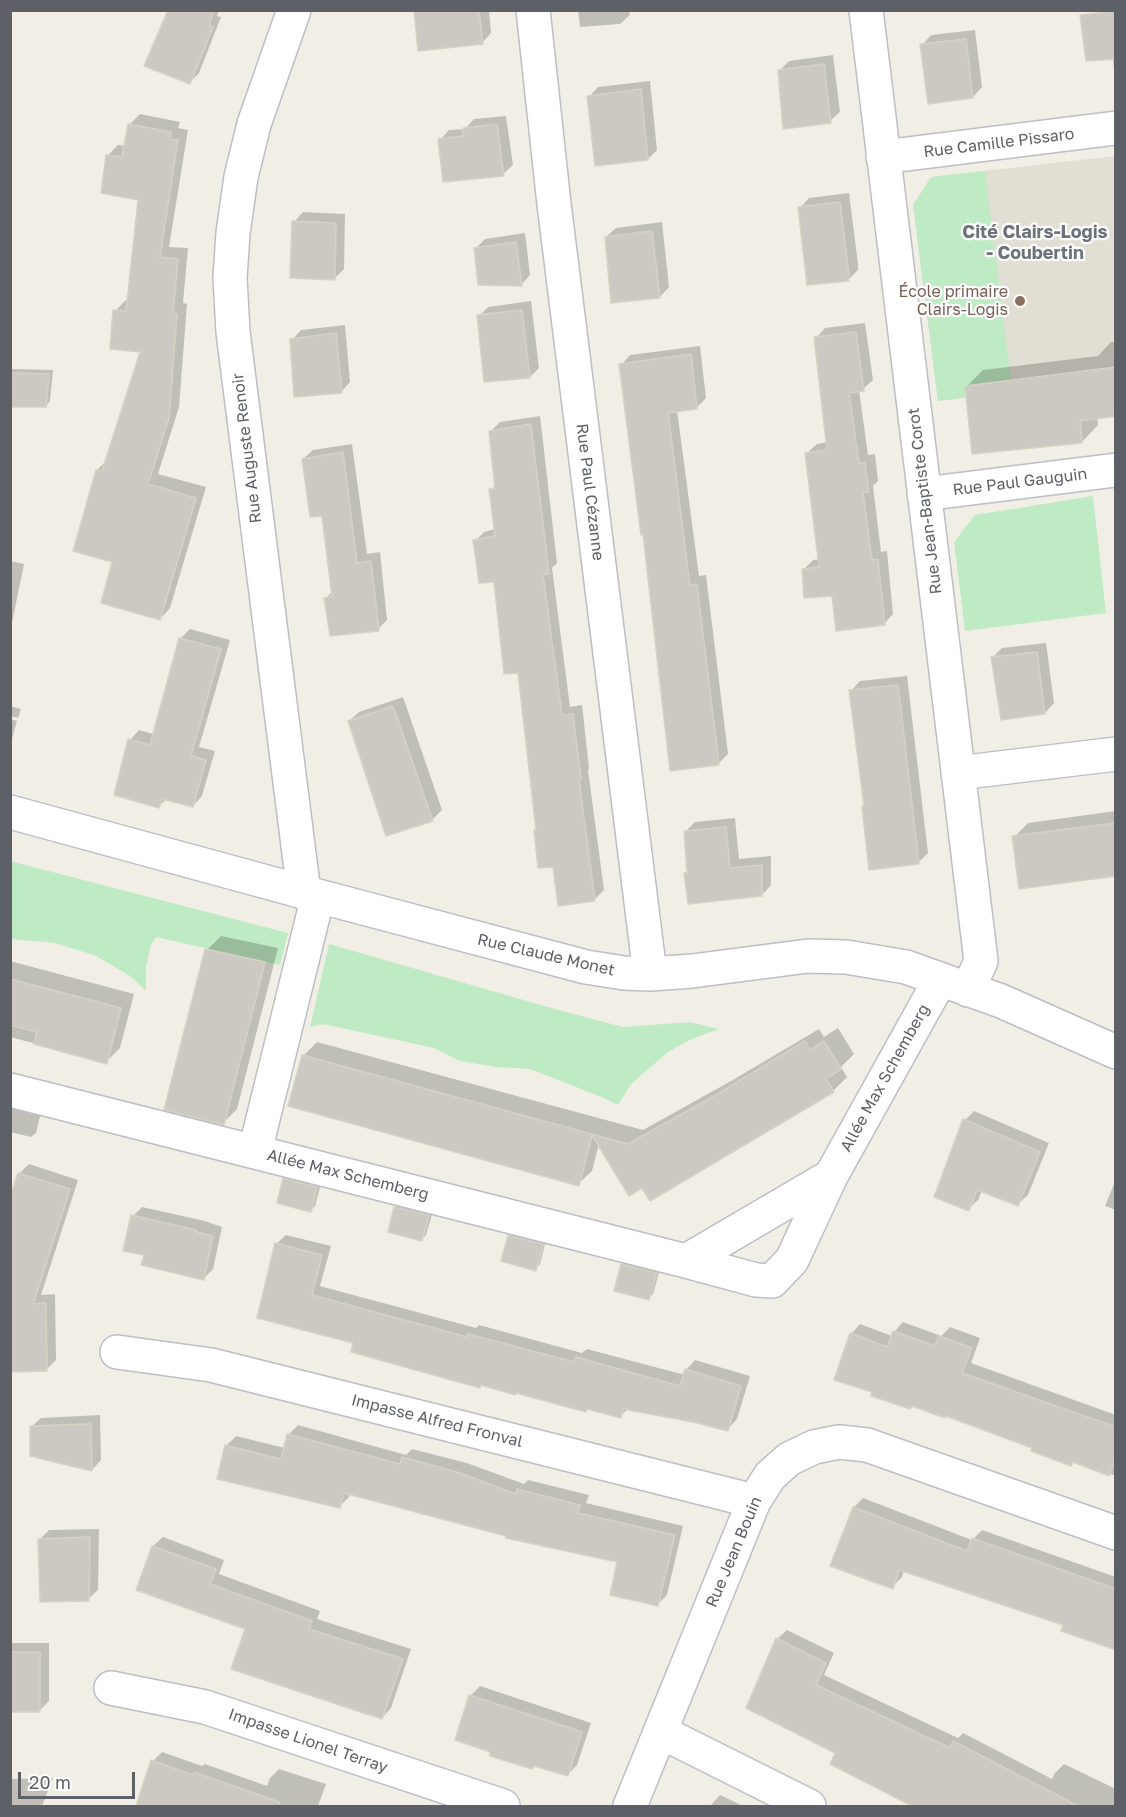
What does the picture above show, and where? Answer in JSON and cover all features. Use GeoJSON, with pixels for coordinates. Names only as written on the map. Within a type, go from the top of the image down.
{"type":"FeatureCollection","features":[{"type":"Feature","properties":{"kind":"street","name":"Rue Auguste Renoir"},"geometry":{"type":"LineString","coordinates":[[294,10],[254,124],[244,166],[233,233],[230,279],[235,344],[311,895]]}},
{"type":"Feature","properties":{"kind":"street","name":"Rue Paul Cézanne"},"geometry":{"type":"LineString","coordinates":[[533,10],[557,228],[650,974]]}},
{"type":"Feature","properties":{"kind":"street","name":"Rue Jean-Baptiste Corot"},"geometry":{"type":"LineString","coordinates":[[866,10],[981,961],[954,985]]}},
{"type":"Feature","properties":{"kind":"street","name":"Rue Camille Pissaro"},"geometry":{"type":"LineString","coordinates":[[883,157],[1116,128]]}},
{"type":"Feature","properties":{"kind":"street","name":"Rue Paul Gauguin"},"geometry":{"type":"LineString","coordinates":[[924,494],[1116,470]]}},
{"type":"Feature","properties":{"kind":"street"},"geometry":{"type":"LineString","coordinates":[[958,773],[1116,754]]}},
{"type":"Feature","properties":{"kind":"street","name":"Rue Claude Monet"},"geometry":{"type":"LineString","coordinates":[[10,812],[586,968],[650,974],[808,956],[846,957],[906,967],[1000,1001],[1116,1052]]}},
{"type":"Feature","properties":{"kind":"street"},"geometry":{"type":"LineString","coordinates":[[255,1151],[311,895]]}},
{"type":"Feature","properties":{"kind":"street","name":"Allée Max Schemberg"},"geometry":{"type":"LineString","coordinates":[[10,1090],[756,1280],[772,1281],[792,1260],[831,1176],[954,985]]}},
{"type":"Feature","properties":{"kind":"street"},"geometry":{"type":"LineString","coordinates":[[686,1261],[831,1176]]}},
{"type":"Feature","properties":{"kind":"street","name":"Impasse Alfred Fronval"},"geometry":{"type":"LineString","coordinates":[[117,1352],[210,1365],[754,1500]]}},
{"type":"Feature","properties":{"kind":"street","name":"Rue Jean Bouin"},"geometry":{"type":"LineString","coordinates":[[630,1806],[754,1500],[770,1476],[789,1460],[814,1447],[838,1442],[867,1445],[1116,1533]]}},
{"type":"Feature","properties":{"kind":"street","name":"Impasse Lionel Terray"},"geometry":{"type":"LineString","coordinates":[[111,1688],[205,1707],[502,1806]]}},
{"type":"Feature","properties":{"kind":"street"},"geometry":{"type":"LineString","coordinates":[[661,1732],[809,1806]]}},
{"type":"Feature","properties":{"kind":"shaded area","name":"École primaire Clairs-Logis"},"geometry":{"type":"Polygon","coordinates":[[[1115,156],[1115,416],[1080,420],[1082,443],[972,454],[966,398],[938,401],[913,205],[931,177],[1115,156]]]}},
{"type":"Feature","properties":{"kind":"green space"},"geometry":{"type":"Polygon","coordinates":[[[985,171],[1011,380],[966,386],[966,397],[938,401],[913,205],[931,177],[985,171]]]}},
{"type":"Feature","properties":{"kind":"green space"},"geometry":{"type":"Polygon","coordinates":[[[1093,496],[1106,613],[965,631],[954,542],[975,515],[1093,496]]]}},
{"type":"Feature","properties":{"kind":"green space"},"geometry":{"type":"Polygon","coordinates":[[[10,861],[288,933],[280,965],[156,937],[151,945],[146,967],[146,991],[130,976],[94,955],[54,943],[11,939],[10,861]]]}},
{"type":"Feature","properties":{"kind":"green space"},"geometry":{"type":"Polygon","coordinates":[[[329,944],[623,1027],[690,1022],[719,1029],[690,1040],[668,1052],[631,1084],[618,1105],[530,1069],[496,1067],[460,1061],[434,1048],[323,1024],[310,1027],[329,944]]]}},
{"type":"Feature","properties":{"kind":"building"},"geometry":{"type":"Polygon","coordinates":[[[168,10],[214,10],[209,26],[213,27],[190,84],[144,66],[168,10]]]}},
{"type":"Feature","properties":{"kind":"building"},"geometry":{"type":"Polygon","coordinates":[[[414,10],[479,10],[483,44],[418,51],[414,10]]]}},
{"type":"Feature","properties":{"kind":"building"},"geometry":{"type":"Polygon","coordinates":[[[1116,11],[1116,59],[1086,61],[1080,15],[1116,11]]]}},
{"type":"Feature","properties":{"kind":"building"},"geometry":{"type":"Polygon","coordinates":[[[966,39],[973,98],[928,104],[920,44],[966,39]]]}},
{"type":"Feature","properties":{"kind":"building"},"geometry":{"type":"Polygon","coordinates":[[[824,64],[831,123],[783,129],[778,70],[824,64]]]}},
{"type":"Feature","properties":{"kind":"building"},"geometry":{"type":"Polygon","coordinates":[[[641,89],[648,160],[595,166],[587,96],[641,89]]]}},
{"type":"Feature","properties":{"kind":"building"},"geometry":{"type":"Polygon","coordinates":[[[128,124],[171,132],[169,139],[178,140],[160,257],[178,259],[173,314],[177,314],[169,418],[148,484],[196,498],[160,620],[101,603],[112,562],[73,551],[96,470],[102,471],[140,352],[110,349],[113,310],[126,311],[138,200],[101,193],[106,155],[122,157],[128,124]]]}},
{"type":"Feature","properties":{"kind":"building"},"geometry":{"type":"Polygon","coordinates":[[[497,124],[504,176],[443,182],[438,139],[463,136],[463,128],[497,124]]]}},
{"type":"Feature","properties":{"kind":"building"},"geometry":{"type":"Polygon","coordinates":[[[840,202],[849,281],[807,285],[798,207],[840,202]]]}},
{"type":"Feature","properties":{"kind":"building"},"geometry":{"type":"Polygon","coordinates":[[[292,221],[336,223],[335,280],[290,278],[292,221]]]}},
{"type":"Feature","properties":{"kind":"building"},"geometry":{"type":"Polygon","coordinates":[[[652,231],[660,298],[611,303],[605,237],[652,231]]]}},
{"type":"Feature","properties":{"kind":"building"},"geometry":{"type":"Polygon","coordinates":[[[516,242],[522,286],[478,285],[474,248],[516,242]]]}},
{"type":"Feature","properties":{"kind":"building"},"geometry":{"type":"Polygon","coordinates":[[[522,310],[530,378],[484,382],[477,315],[522,310]]]}},
{"type":"Feature","properties":{"kind":"building"},"geometry":{"type":"Polygon","coordinates":[[[856,332],[864,391],[849,393],[859,463],[865,463],[869,492],[863,493],[872,560],[878,559],[885,625],[836,631],[832,596],[804,598],[802,569],[819,567],[805,453],[827,450],[814,337],[856,332]]]}},
{"type":"Feature","properties":{"kind":"building"},"geometry":{"type":"Polygon","coordinates":[[[336,333],[342,393],[294,397],[290,339],[336,333]]]}},
{"type":"Feature","properties":{"kind":"building"},"geometry":{"type":"Polygon","coordinates":[[[691,354],[697,409],[668,413],[690,585],[697,584],[719,765],[670,771],[643,534],[641,535],[619,364],[691,354]]]}},
{"type":"Feature","properties":{"kind":"building"},"geometry":{"type":"Polygon","coordinates":[[[1116,367],[1116,416],[1080,421],[1082,443],[972,454],[965,386],[1116,367]]]}},
{"type":"Feature","properties":{"kind":"building"},"geometry":{"type":"Polygon","coordinates":[[[10,373],[49,374],[46,407],[10,407],[10,373]]]}},
{"type":"Feature","properties":{"kind":"building"},"geometry":{"type":"Polygon","coordinates":[[[531,424],[549,574],[543,575],[562,715],[573,714],[595,901],[558,906],[553,867],[538,868],[534,830],[536,830],[518,673],[504,674],[494,582],[479,583],[473,540],[495,536],[489,489],[495,489],[489,431],[531,424]]]}},
{"type":"Feature","properties":{"kind":"building"},"geometry":{"type":"Polygon","coordinates":[[[343,452],[357,563],[371,561],[379,631],[330,636],[324,598],[332,597],[322,516],[310,517],[302,459],[343,452]]]}},
{"type":"Feature","properties":{"kind":"building"},"geometry":{"type":"Polygon","coordinates":[[[179,638],[221,649],[191,756],[206,760],[193,807],[162,799],[159,808],[114,795],[128,739],[150,745],[179,638]]]}},
{"type":"Feature","properties":{"kind":"building"},"geometry":{"type":"Polygon","coordinates":[[[1037,652],[1045,714],[1001,720],[991,657],[1037,652]]]}},
{"type":"Feature","properties":{"kind":"building"},"geometry":{"type":"Polygon","coordinates":[[[898,685],[919,864],[869,870],[862,807],[864,806],[849,690],[898,685]]]}},
{"type":"Feature","properties":{"kind":"building"},"geometry":{"type":"Polygon","coordinates":[[[393,706],[433,821],[386,836],[348,721],[393,706]]]}},
{"type":"Feature","properties":{"kind":"building"},"geometry":{"type":"Polygon","coordinates":[[[1116,823],[1116,876],[1019,889],[1012,836],[1116,823]]]}},
{"type":"Feature","properties":{"kind":"building"},"geometry":{"type":"Polygon","coordinates":[[[726,827],[730,868],[762,865],[762,896],[688,904],[684,873],[687,873],[684,831],[726,827]]]}},
{"type":"Feature","properties":{"kind":"building"},"geometry":{"type":"Polygon","coordinates":[[[205,949],[265,962],[224,1125],[164,1110],[205,949]]]}},
{"type":"Feature","properties":{"kind":"building"},"geometry":{"type":"Polygon","coordinates":[[[10,979],[121,1008],[107,1064],[34,1044],[37,1032],[10,1025],[10,979]]]}},
{"type":"Feature","properties":{"kind":"building"},"geometry":{"type":"Polygon","coordinates":[[[805,1041],[810,1050],[824,1041],[841,1069],[826,1079],[834,1092],[650,1201],[642,1188],[629,1196],[592,1135],[579,1186],[288,1106],[302,1055],[628,1144],[716,1095],[805,1041]]]}},
{"type":"Feature","properties":{"kind":"building"},"geometry":{"type":"Polygon","coordinates":[[[963,1119],[1040,1152],[1018,1206],[977,1190],[969,1211],[934,1197],[963,1119]]]}},
{"type":"Feature","properties":{"kind":"building"},"geometry":{"type":"Polygon","coordinates":[[[18,1173],[70,1189],[33,1304],[46,1303],[47,1371],[10,1372],[10,1196],[18,1173]]]}},
{"type":"Feature","properties":{"kind":"building"},"geometry":{"type":"Polygon","coordinates":[[[283,1178],[317,1187],[311,1212],[277,1203],[283,1178]]]}},
{"type":"Feature","properties":{"kind":"building"},"geometry":{"type":"Polygon","coordinates":[[[394,1207],[429,1215],[422,1241],[388,1232],[394,1207]]]}},
{"type":"Feature","properties":{"kind":"building"},"geometry":{"type":"Polygon","coordinates":[[[131,1215],[213,1236],[204,1280],[141,1265],[144,1255],[123,1251],[131,1215]]]}},
{"type":"Feature","properties":{"kind":"building"},"geometry":{"type":"Polygon","coordinates":[[[508,1235],[543,1244],[536,1271],[501,1261],[508,1235]]]}},
{"type":"Feature","properties":{"kind":"building"},"geometry":{"type":"Polygon","coordinates":[[[275,1243],[322,1255],[312,1295],[467,1337],[468,1334],[574,1362],[576,1357],[680,1386],[685,1369],[741,1386],[728,1431],[623,1409],[621,1418],[587,1409],[586,1412],[481,1385],[480,1388],[351,1352],[353,1343],[257,1318],[275,1243]]]}},
{"type":"Feature","properties":{"kind":"building"},"geometry":{"type":"Polygon","coordinates":[[[621,1264],[657,1273],[649,1300],[614,1291],[621,1264]]]}},
{"type":"Feature","properties":{"kind":"building"},"geometry":{"type":"Polygon","coordinates":[[[893,1331],[935,1346],[939,1336],[972,1348],[962,1373],[1116,1427],[1116,1459],[1109,1476],[1073,1462],[1071,1466],[1031,1451],[1032,1448],[946,1416],[945,1418],[912,1406],[910,1409],[871,1396],[872,1392],[834,1380],[850,1333],[887,1347],[893,1331]]]}},
{"type":"Feature","properties":{"kind":"building"},"geometry":{"type":"Polygon","coordinates":[[[91,1424],[92,1471],[30,1456],[30,1426],[91,1424]]]}},
{"type":"Feature","properties":{"kind":"building"},"geometry":{"type":"Polygon","coordinates":[[[287,1434],[400,1464],[402,1457],[457,1472],[516,1494],[517,1489],[580,1505],[578,1513],[675,1535],[658,1606],[610,1595],[617,1562],[506,1538],[506,1536],[344,1493],[340,1508],[217,1479],[225,1445],[281,1459],[287,1434]]]}},
{"type":"Feature","properties":{"kind":"building"},"geometry":{"type":"Polygon","coordinates":[[[853,1507],[967,1551],[972,1538],[1116,1589],[1116,1650],[1061,1631],[1063,1625],[899,1570],[893,1589],[830,1566],[853,1507]]]}},
{"type":"Feature","properties":{"kind":"building"},"geometry":{"type":"Polygon","coordinates":[[[90,1537],[89,1601],[40,1602],[38,1539],[90,1537]]]}},
{"type":"Feature","properties":{"kind":"building"},"geometry":{"type":"Polygon","coordinates":[[[152,1546],[216,1569],[210,1584],[312,1621],[309,1629],[403,1659],[382,1719],[231,1669],[245,1629],[136,1590],[152,1546]]]}},
{"type":"Feature","properties":{"kind":"building"},"geometry":{"type":"Polygon","coordinates":[[[776,1638],[826,1663],[816,1685],[950,1748],[953,1741],[1078,1806],[912,1806],[830,1764],[835,1753],[746,1708],[776,1638]]]}},
{"type":"Feature","properties":{"kind":"building"},"geometry":{"type":"Polygon","coordinates":[[[10,1652],[40,1652],[40,1712],[10,1712],[10,1652]]]}},
{"type":"Feature","properties":{"kind":"building"},"geometry":{"type":"Polygon","coordinates":[[[469,1695],[582,1732],[568,1776],[534,1766],[532,1769],[490,1756],[490,1752],[455,1740],[469,1695]]]}},
{"type":"Feature","properties":{"kind":"building"},"geometry":{"type":"Polygon","coordinates":[[[151,1760],[193,1775],[194,1772],[279,1802],[279,1806],[136,1806],[151,1760]]]}},
{"type":"Feature","properties":{"kind":"place","name":"École primaire Clairs-Logis"},"geometry":{"type":"Point","coordinates":[1020,301]}},
{"type":"Feature","properties":{"kind":"district","name":"Cité Clairs-Logis - Coubertin"},"geometry":{"type":"Point","coordinates":[1035,242]}}]}
